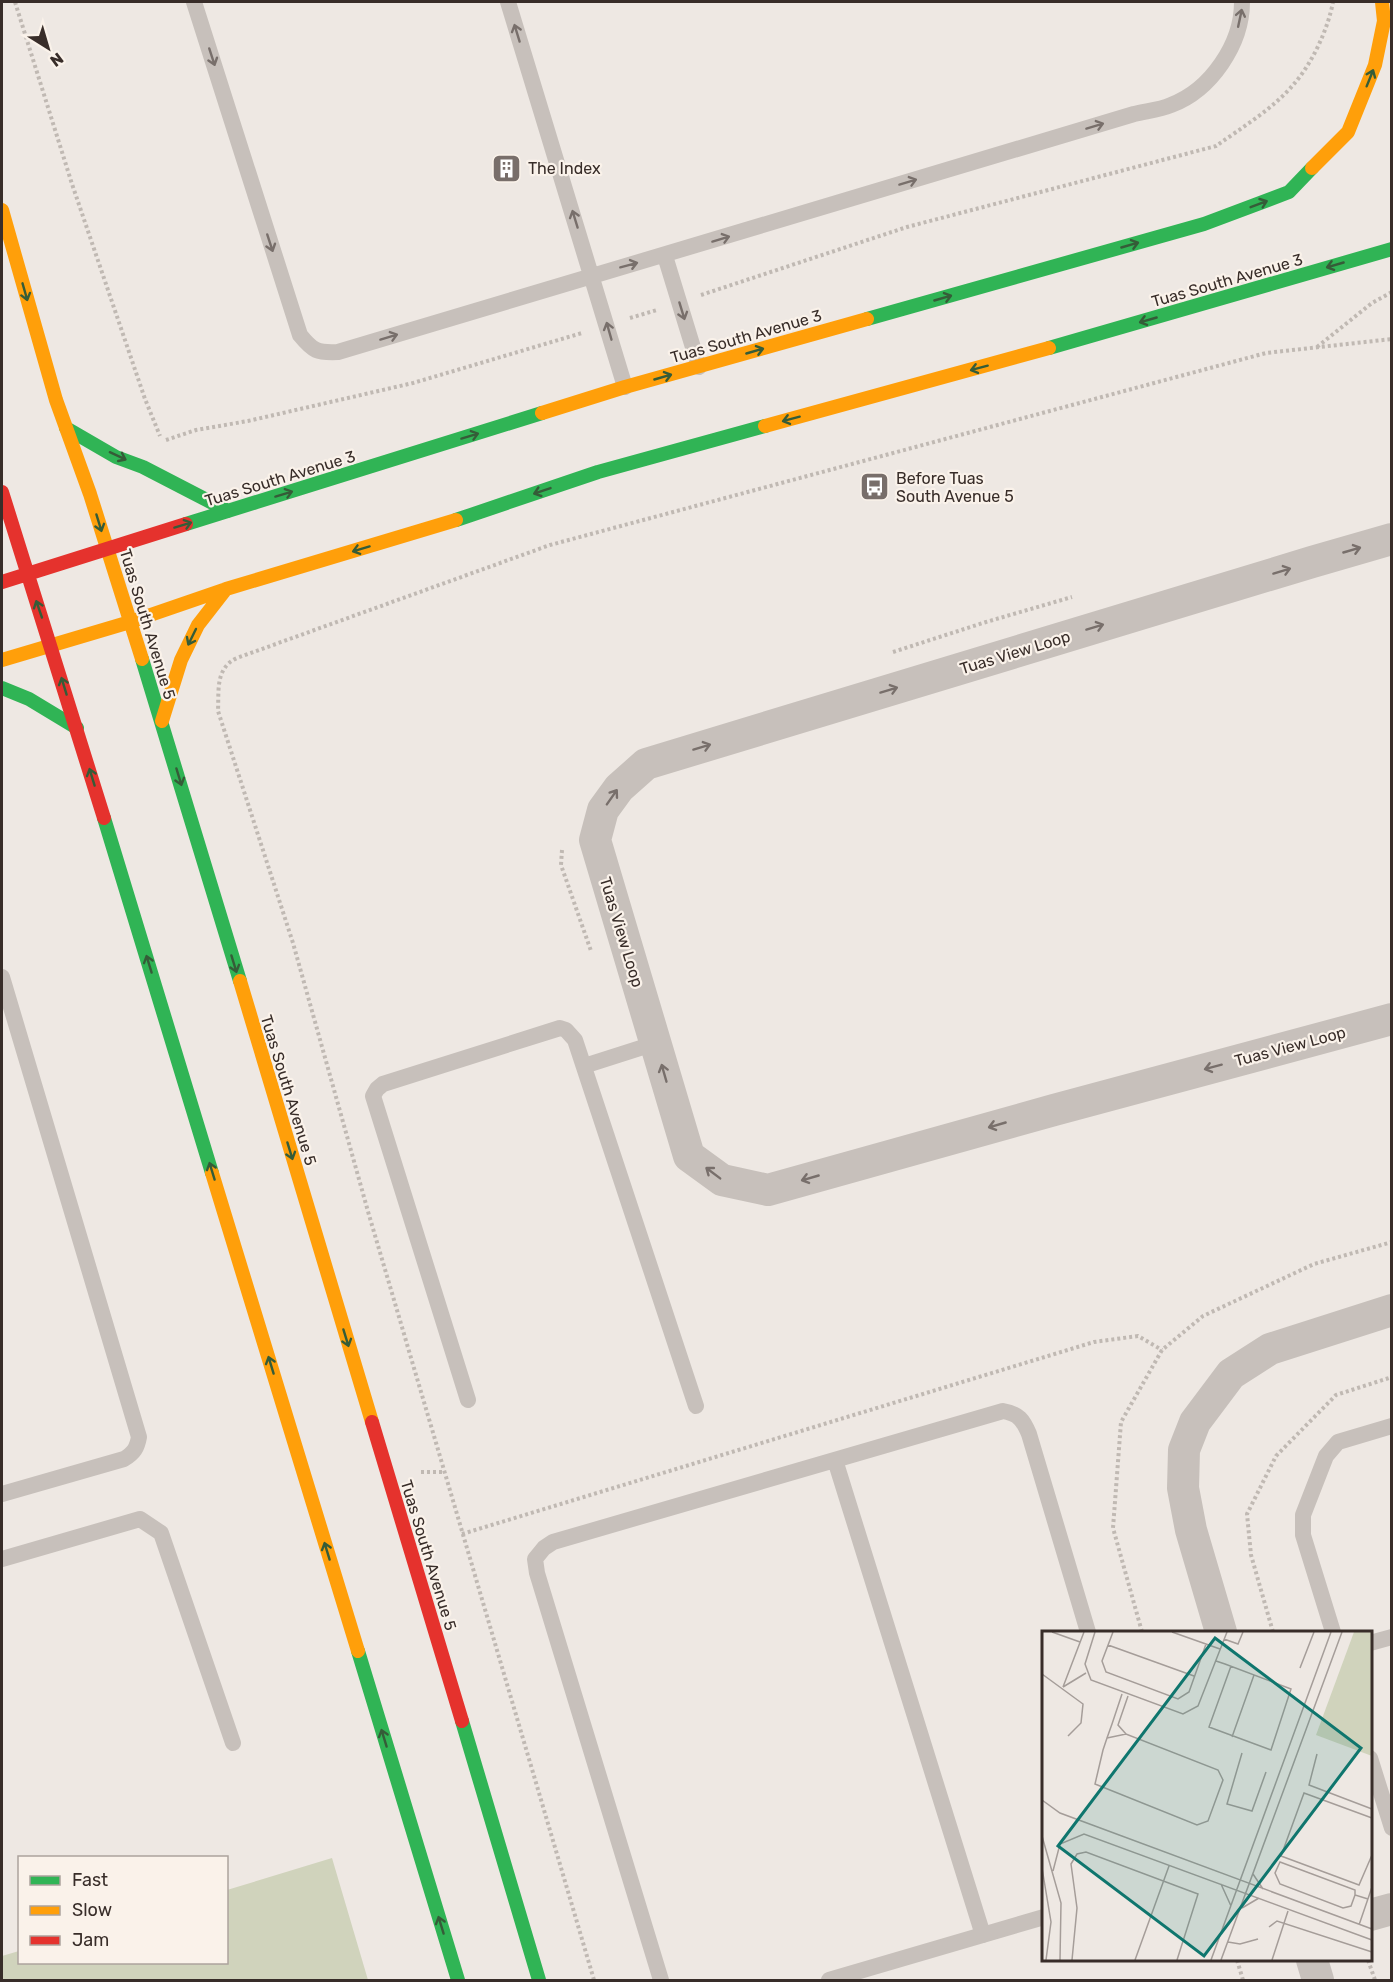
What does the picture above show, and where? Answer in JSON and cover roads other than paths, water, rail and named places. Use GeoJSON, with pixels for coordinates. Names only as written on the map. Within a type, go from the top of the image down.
{"type":"FeatureCollection","features":[{"type":"Feature","properties":{"kind":"main road","name":"Tuas South Avenue 3"},"geometry":{"type":"LineString","coordinates":[[2,582],[625,387],[1204,224],[1289,192],[1348,132],[1375,65],[1384,21],[1382,2]]}},
{"type":"Feature","properties":{"kind":"main road","name":"Tuas South Avenue 5"},"geometry":{"type":"LineString","coordinates":[[2,210],[56,400],[90,494],[162,721],[539,1980]]}},
{"type":"Feature","properties":{"kind":"main road","name":"Tuas South Avenue 3"},"geometry":{"type":"LineString","coordinates":[[2,660],[417,532],[598,472],[1036,352],[1392,249]]}},
{"type":"Feature","properties":{"kind":"main road"},"geometry":{"type":"LineString","coordinates":[[66,428],[116,457],[143,467],[228,511]]}},
{"type":"Feature","properties":{"kind":"main road"},"geometry":{"type":"LineString","coordinates":[[2,492],[77,728],[458,1980]]}},
{"type":"Feature","properties":{"kind":"main road"},"geometry":{"type":"LineString","coordinates":[[162,721],[181,660],[198,624],[226,590]]}},
{"type":"Feature","properties":{"kind":"main road"},"geometry":{"type":"LineString","coordinates":[[2,688],[29,699],[77,728]]}},
{"type":"Feature","properties":{"kind":"street","name":"Tuas View Loop"},"geometry":{"type":"LineString","coordinates":[[1392,539],[646,764],[619,788],[603,810],[595,840],[689,1156],[722,1180],[768,1190],[1392,1019]]}},
{"type":"Feature","properties":{"kind":"street"},"geometry":{"type":"LineString","coordinates":[[1221,1631],[1191,1530],[1183,1488],[1184,1450],[1195,1422],[1231,1374],[1270,1349],[1392,1310]]}},
{"type":"Feature","properties":{"kind":"street"},"geometry":{"type":"LineString","coordinates":[[1313,1961],[1318,1980]]}},
{"type":"Feature","properties":{"kind":"lane"},"geometry":{"type":"LineString","coordinates":[[194,2],[300,335],[310,348],[321,352],[338,352],[1134,114],[1171,105],[1195,92],[1217,70],[1235,38],[1242,2]]}},
{"type":"Feature","properties":{"kind":"lane"},"geometry":{"type":"LineString","coordinates":[[508,2],[625,387]]}},
{"type":"Feature","properties":{"kind":"lane"},"geometry":{"type":"LineString","coordinates":[[665,256],[699,367]]}},
{"type":"Feature","properties":{"kind":"lane"},"geometry":{"type":"LineString","coordinates":[[2,977],[139,1437],[137,1447],[124,1459],[2,1494]]}},
{"type":"Feature","properties":{"kind":"lane"},"geometry":{"type":"LineString","coordinates":[[468,1400],[373,1096],[383,1084],[560,1028],[566,1029],[571,1034],[584,1066],[696,1406]]}},
{"type":"Feature","properties":{"kind":"lane"},"geometry":{"type":"LineString","coordinates":[[584,1066],[656,1043]]}},
{"type":"Feature","properties":{"kind":"lane"},"geometry":{"type":"LineString","coordinates":[[661,1980],[537,1573],[535,1558],[544,1548],[553,1542],[1003,1411],[1016,1413],[1024,1422],[1029,1434],[1088,1631]]}},
{"type":"Feature","properties":{"kind":"lane"},"geometry":{"type":"LineString","coordinates":[[1332,1631],[1303,1535],[1303,1515],[1326,1456],[1338,1442],[1392,1426]]}},
{"type":"Feature","properties":{"kind":"lane"},"geometry":{"type":"LineString","coordinates":[[835,1460],[983,1935]]}},
{"type":"Feature","properties":{"kind":"lane"},"geometry":{"type":"LineString","coordinates":[[2,1559],[140,1519],[161,1533],[233,1743]]}},
{"type":"Feature","properties":{"kind":"lane"},"geometry":{"type":"LineString","coordinates":[[1372,1643],[1392,1637]]}},
{"type":"Feature","properties":{"kind":"lane"},"geometry":{"type":"LineString","coordinates":[[1372,1761],[1392,1828]]}},
{"type":"Feature","properties":{"kind":"lane"},"geometry":{"type":"LineString","coordinates":[[829,1980],[1042,1918]]}},
{"type":"Feature","properties":{"kind":"place","name":"The Index"},"geometry":{"type":"Point","coordinates":[507,168]}},
{"type":"Feature","properties":{"kind":"place","name":"Before Tuas South Avenue 5"},"geometry":{"type":"Point","coordinates":[875,487]}}]}
